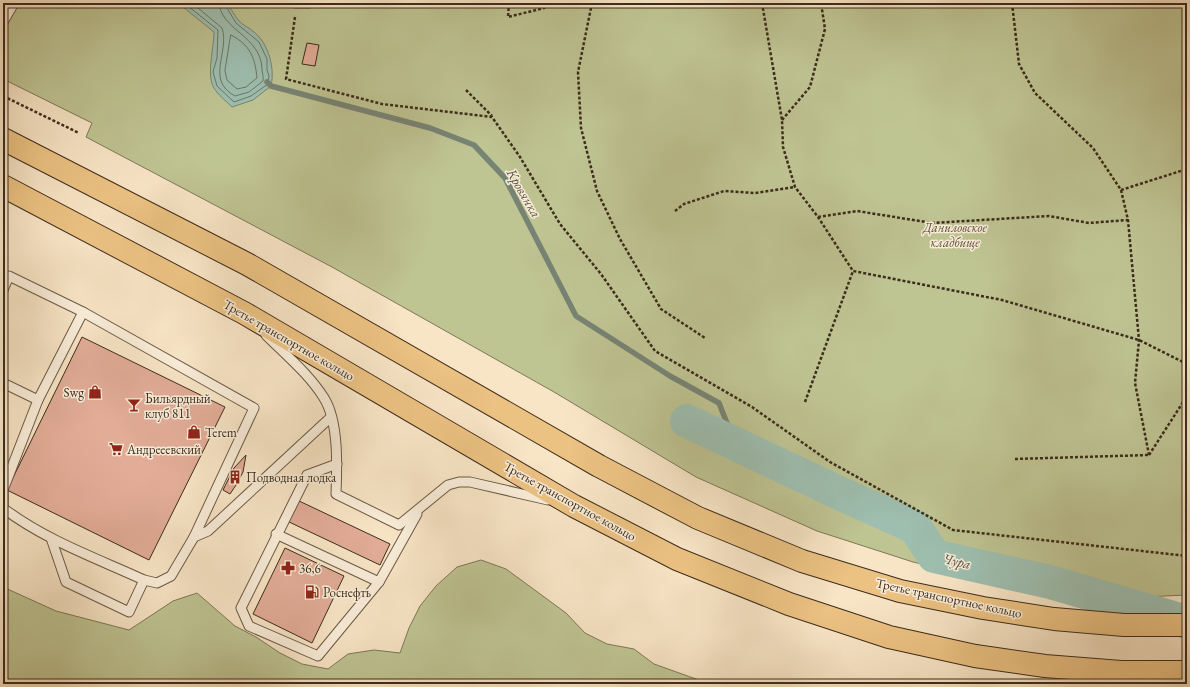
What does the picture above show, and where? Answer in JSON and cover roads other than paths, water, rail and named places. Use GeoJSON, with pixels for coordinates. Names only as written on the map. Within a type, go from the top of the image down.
{"type":"FeatureCollection","features":[{"type":"Feature","properties":{"kind":"main road","name":"Третье транспортное кольцо"},"geometry":{"type":"LineString","coordinates":[[3,139],[247,264],[599,466],[698,518],[802,561],[900,591],[983,608],[1054,619],[1124,625],[1187,625]]}},
{"type":"Feature","properties":{"kind":"main road","name":"Третье транспортное кольцо"},"geometry":{"type":"LineString","coordinates":[[3,186],[244,313],[574,506],[677,558],[789,604],[889,637],[975,656],[1045,666],[1121,672],[1187,672]]}},
{"type":"Feature","properties":{"kind":"lane"},"geometry":{"type":"LineString","coordinates":[[3,22],[14,3]]}},
{"type":"Feature","properties":{"kind":"lane"},"geometry":{"type":"LineString","coordinates":[[296,4],[309,3]]}},
{"type":"Feature","properties":{"kind":"lane"},"geometry":{"type":"LineString","coordinates":[[3,290],[9,276],[83,312],[254,408],[194,537],[171,576],[157,583],[144,580],[51,538],[17,519],[3,508],[3,493]]}},
{"type":"Feature","properties":{"kind":"lane"},"geometry":{"type":"LineString","coordinates":[[3,490],[38,400],[83,312]]}},
{"type":"Feature","properties":{"kind":"lane"},"geometry":{"type":"LineString","coordinates":[[244,313],[310,378],[325,399],[331,417],[337,464],[336,494],[398,525],[418,511],[448,485],[459,482],[470,482],[574,506]]}},
{"type":"Feature","properties":{"kind":"lane"},"geometry":{"type":"LineString","coordinates":[[3,383],[38,400]]}},
{"type":"Feature","properties":{"kind":"lane"},"geometry":{"type":"LineString","coordinates":[[194,537],[208,531],[331,417]]}},
{"type":"Feature","properties":{"kind":"lane"},"geometry":{"type":"LineString","coordinates":[[337,464],[307,475],[276,534],[241,608],[249,626],[318,656],[379,582],[418,511]]}},
{"type":"Feature","properties":{"kind":"lane"},"geometry":{"type":"LineString","coordinates":[[276,534],[379,582]]}},
{"type":"Feature","properties":{"kind":"lane"},"geometry":{"type":"LineString","coordinates":[[51,538],[66,582],[128,612],[144,580]]}},
{"type":"Feature","properties":{"kind":"water"},"geometry":{"type":"Polygon","coordinates":[[[178,3],[227,3],[239,21],[251,29],[264,43],[270,57],[272,72],[271,86],[253,100],[232,107],[218,93],[212,83],[210,69],[214,32],[178,3]]]}},
{"type":"Feature","properties":{"kind":"waterway","name":"Кровянка"},"geometry":{"type":"LineString","coordinates":[[267,82],[271,86],[430,128],[474,145],[505,178],[576,316],[670,376],[719,403],[734,441]]}},
{"type":"Feature","properties":{"kind":"waterway","name":"Чура"},"geometry":{"type":"LineString","coordinates":[[687,421],[915,527],[934,556],[1050,582],[1187,622]]}},
{"type":"Feature","properties":{"kind":"place","name":"Swg"},"geometry":{"type":"Point","coordinates":[95,392]}},
{"type":"Feature","properties":{"kind":"place","name":"Бильярдный клуб 811"},"geometry":{"type":"Point","coordinates":[134,405]}},
{"type":"Feature","properties":{"kind":"place","name":"Terem"},"geometry":{"type":"Point","coordinates":[194,432]}},
{"type":"Feature","properties":{"kind":"place","name":"Андрееевский"},"geometry":{"type":"Point","coordinates":[116,449]}},
{"type":"Feature","properties":{"kind":"place","name":"Подводная лодка"},"geometry":{"type":"Point","coordinates":[235,477]}},
{"type":"Feature","properties":{"kind":"place","name":"36,6"},"geometry":{"type":"Point","coordinates":[288,568]}},
{"type":"Feature","properties":{"kind":"place","name":"Роснефть"},"geometry":{"type":"Point","coordinates":[312,592]}},
{"type":"Feature","properties":{"kind":"park label","name":"Даниловское кладбище"},"geometry":{"type":"Point","coordinates":[955,234]}}]}
